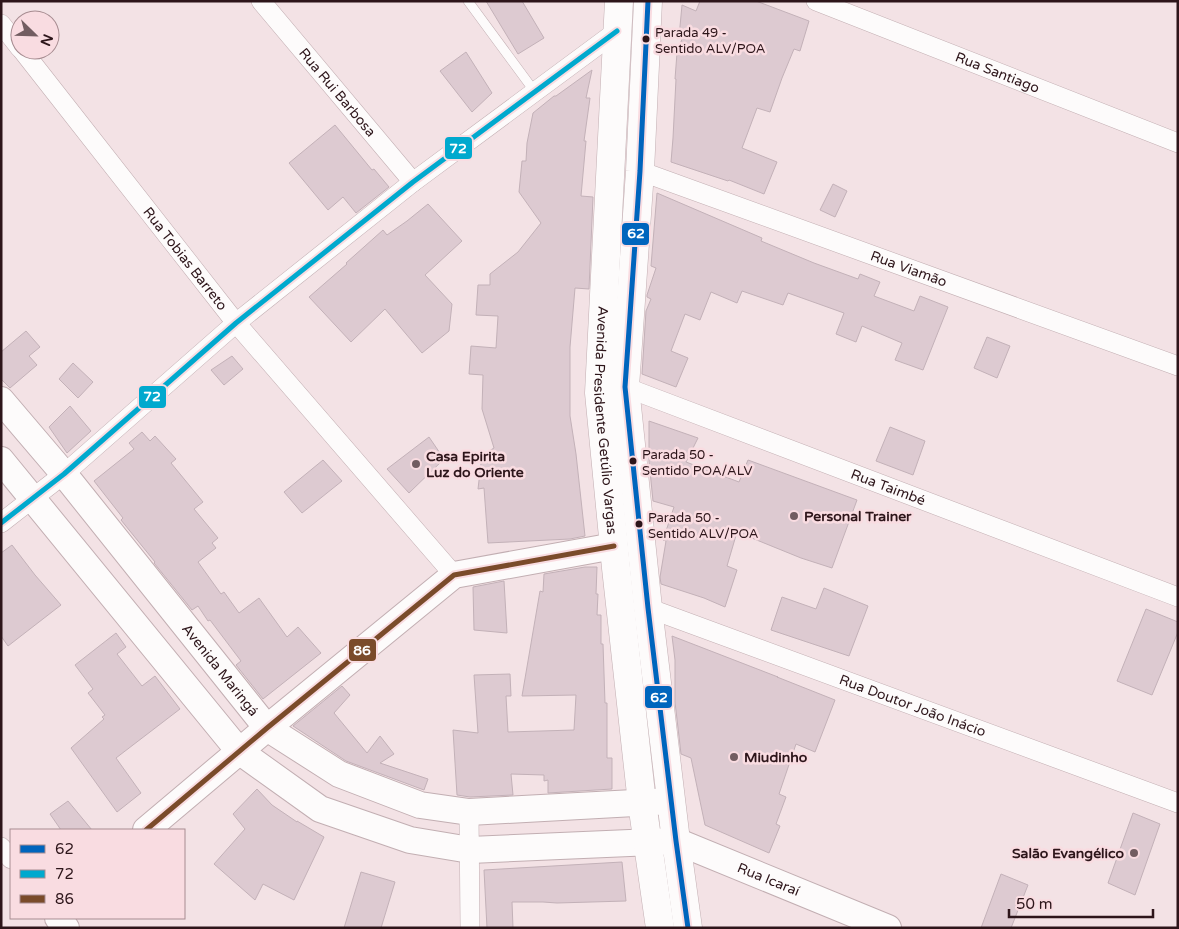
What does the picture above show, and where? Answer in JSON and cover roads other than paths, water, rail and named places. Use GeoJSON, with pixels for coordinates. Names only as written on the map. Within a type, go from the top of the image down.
{"type":"FeatureCollection","features":[{"type":"Feature","properties":{"kind":"main road","name":"Avenida Presidente Getúlio Vargas"},"geometry":{"type":"LineString","coordinates":[[619,1],[598,393],[642,803],[660,928]]}},
{"type":"Feature","properties":{"kind":"main road","name":"Avenida Presidente Getúlio Vargas"},"geometry":{"type":"LineString","coordinates":[[648,1],[640,171],[625,387],[648,608],[688,928]]}},
{"type":"Feature","properties":{"kind":"main road","name":"Avenida Maringá"},"geometry":{"type":"LineString","coordinates":[[1,400],[64,474],[267,728],[340,774],[420,805],[469,812],[671,801]]}},
{"type":"Feature","properties":{"kind":"main road"},"geometry":{"type":"LineString","coordinates":[[1,460],[239,751],[320,809],[410,840],[470,850],[647,842]]}},
{"type":"Feature","properties":{"kind":"main road"},"geometry":{"type":"LineString","coordinates":[[147,829],[239,751],[454,575],[614,546]]}},
{"type":"Feature","properties":{"kind":"main road","name":"Rua Icaraí"},"geometry":{"type":"LineString","coordinates":[[647,842],[676,841],[888,928]]}},
{"type":"Feature","properties":{"kind":"street","name":"Rua Rui Barbosa"},"geometry":{"type":"LineString","coordinates":[[261,1],[413,182]]}},
{"type":"Feature","properties":{"kind":"street","name":"Rua Santiago"},"geometry":{"type":"LineString","coordinates":[[816,1],[1178,143]]}},
{"type":"Feature","properties":{"kind":"street","name":"Rua Tobias Barreto"},"geometry":{"type":"LineString","coordinates":[[1,24],[10,35]]}},
{"type":"Feature","properties":{"kind":"street"},"geometry":{"type":"LineString","coordinates":[[1,523],[64,474],[236,323],[413,182],[617,31]]}},
{"type":"Feature","properties":{"kind":"street","name":"Rua Tobias Barreto"},"geometry":{"type":"LineString","coordinates":[[30,60],[236,323],[454,575]]}},
{"type":"Feature","properties":{"kind":"street","name":"Rua Viamão"},"geometry":{"type":"LineString","coordinates":[[640,171],[1178,366]]}},
{"type":"Feature","properties":{"kind":"street","name":"Rua Taimbé"},"geometry":{"type":"LineString","coordinates":[[599,380],[625,387],[1178,597]]}},
{"type":"Feature","properties":{"kind":"street","name":"Rua Doutor João Inácio"},"geometry":{"type":"LineString","coordinates":[[648,608],[1178,803]]}},
{"type":"Feature","properties":{"kind":"street"},"geometry":{"type":"LineString","coordinates":[[469,812],[470,928]]}},
{"type":"Feature","properties":{"kind":"street"},"geometry":{"type":"LineString","coordinates":[[1,847],[10,859]]}},
{"type":"Feature","properties":{"kind":"lane"},"geometry":{"type":"LineString","coordinates":[[468,1],[535,92]]}},
{"type":"Feature","properties":{"kind":"place","name":"Parada 49 - Sentido ALV/POA"},"geometry":{"type":"Point","coordinates":[646,39]}},
{"type":"Feature","properties":{"kind":"place","name":"Parada 50 - Sentido POA/ALV"},"geometry":{"type":"Point","coordinates":[633,461]}},
{"type":"Feature","properties":{"kind":"place","name":"Casa Epirita Luz do Oriente"},"geometry":{"type":"Point","coordinates":[416,464]}},
{"type":"Feature","properties":{"kind":"place","name":"Personal Trainer"},"geometry":{"type":"Point","coordinates":[794,516]}},
{"type":"Feature","properties":{"kind":"place","name":"Parada 50 - Sentido ALV/POA"},"geometry":{"type":"Point","coordinates":[639,524]}},
{"type":"Feature","properties":{"kind":"place","name":"Miudinho"},"geometry":{"type":"Point","coordinates":[734,757]}},
{"type":"Feature","properties":{"kind":"place","name":"Salão Evangélico"},"geometry":{"type":"Point","coordinates":[1134,853]}}]}
